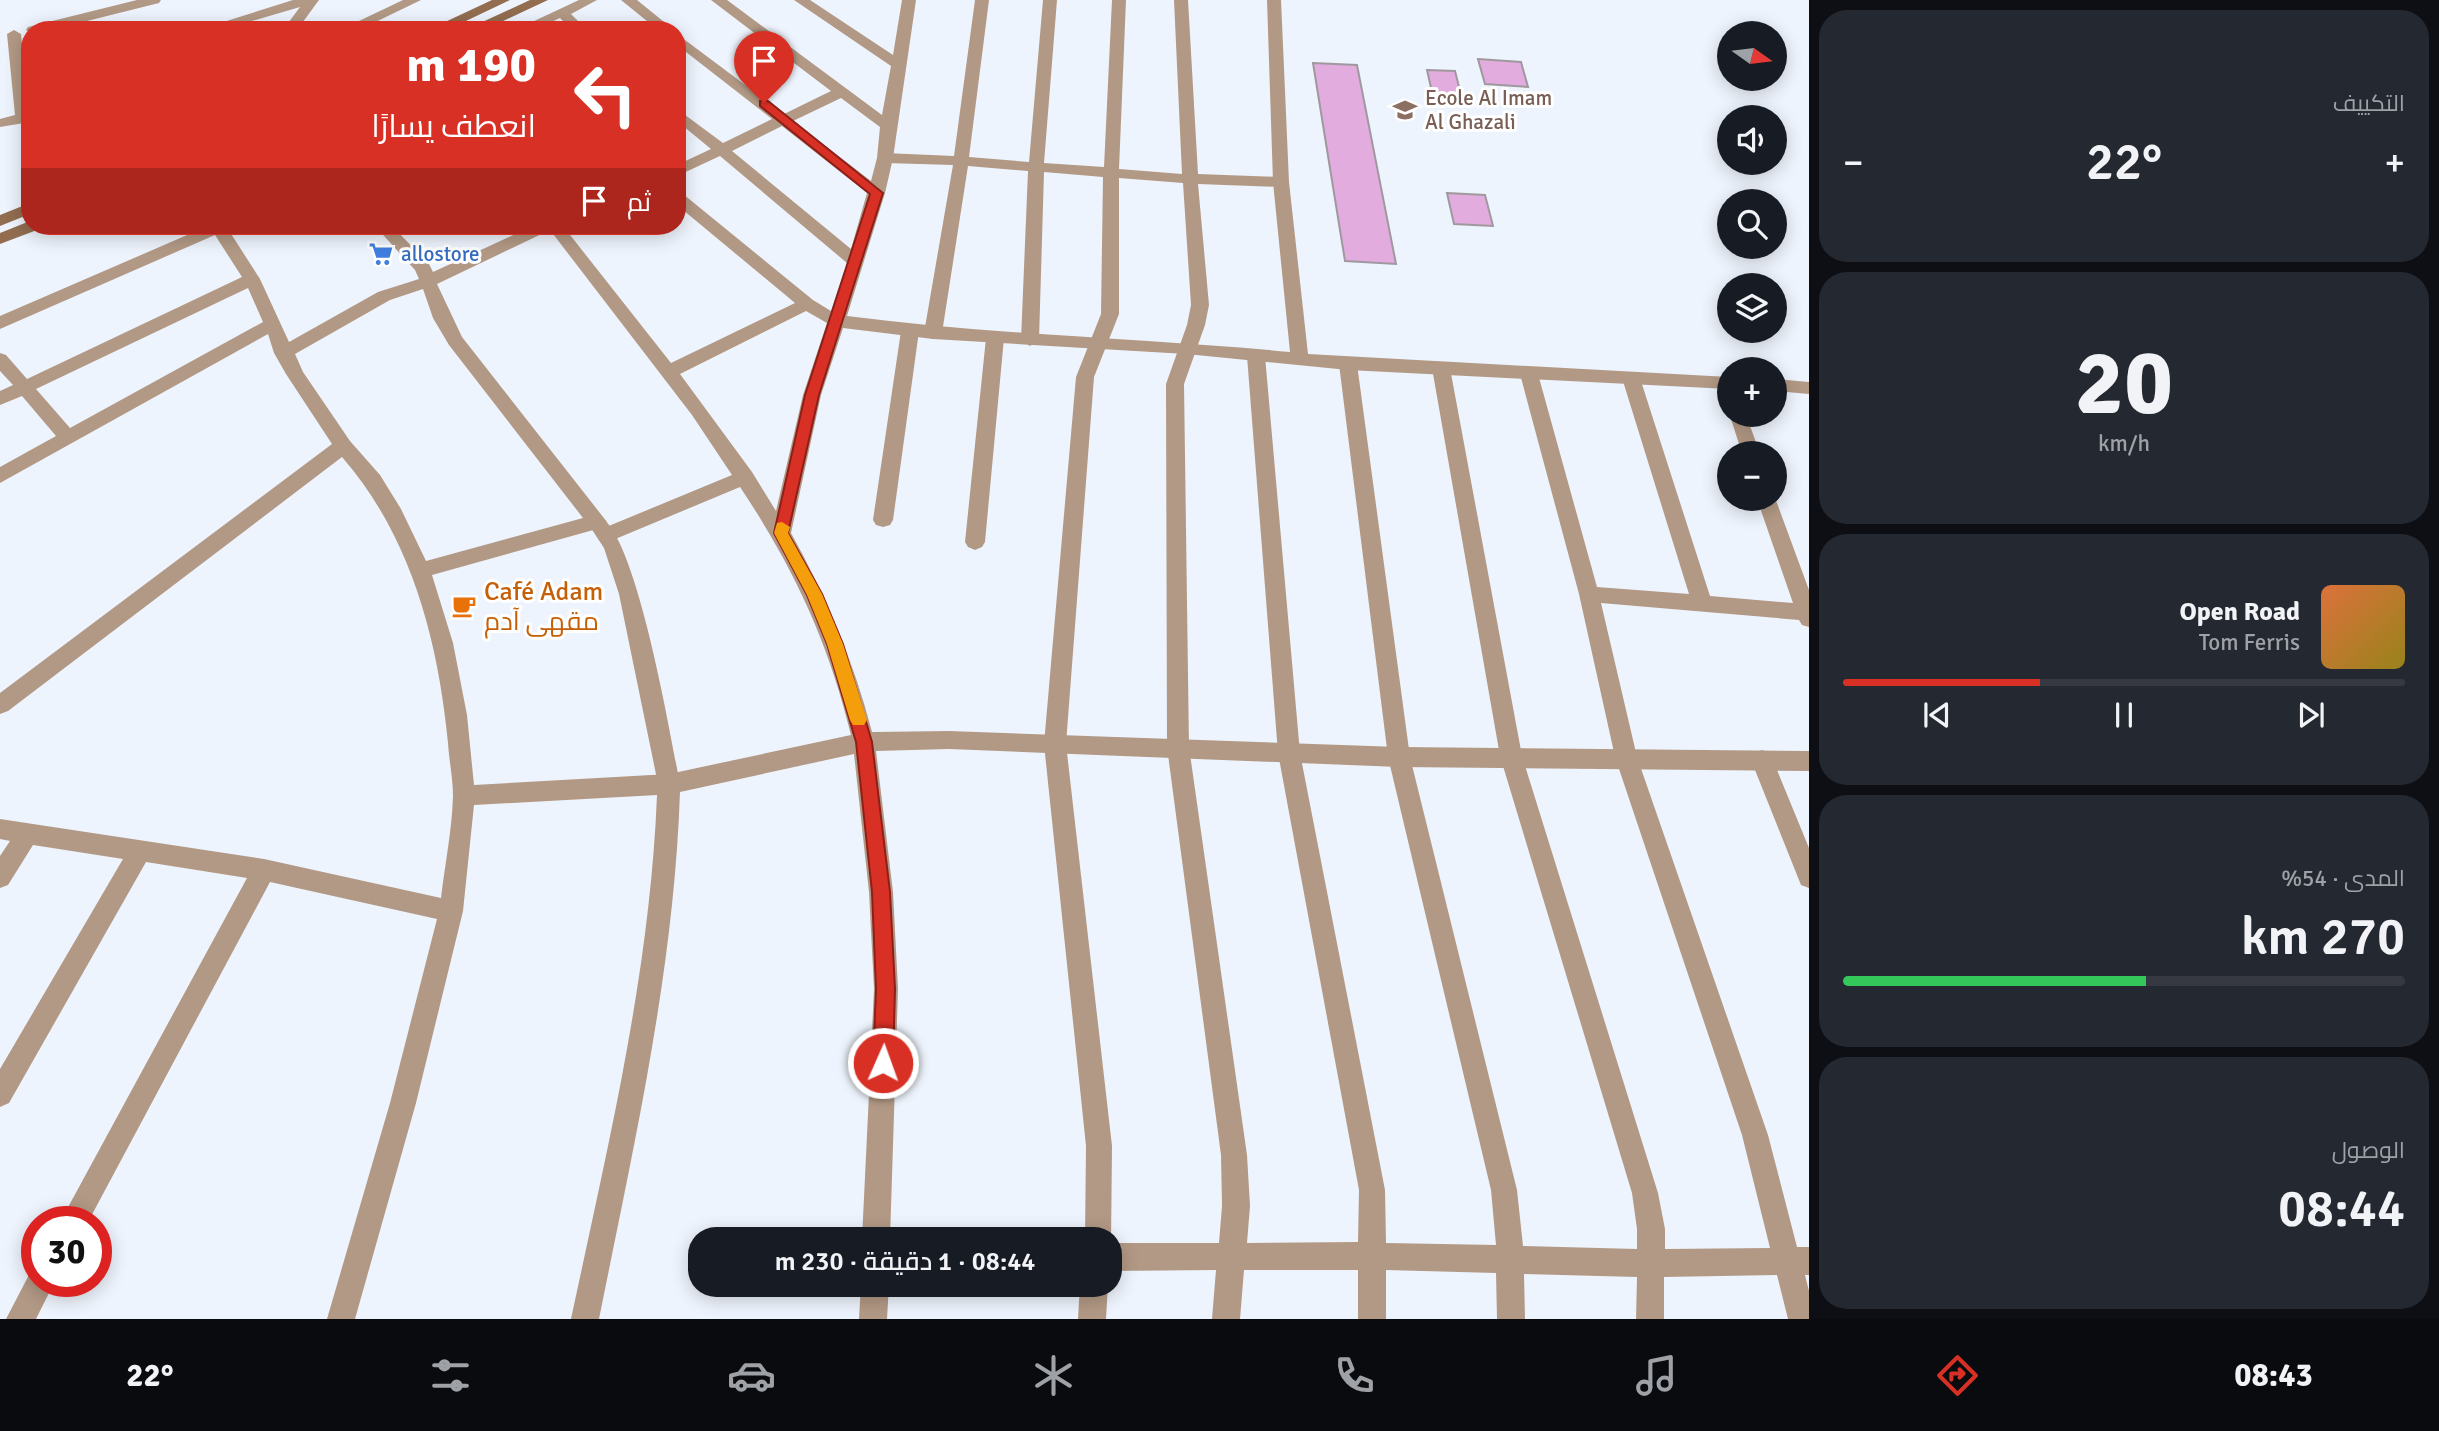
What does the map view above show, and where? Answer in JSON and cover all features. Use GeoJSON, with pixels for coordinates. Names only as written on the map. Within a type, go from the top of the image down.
{"type":"FeatureCollection","features":[{"type":"Feature","properties":{"kind":"main road"},"geometry":{"type":"LineString","coordinates":[[455,21],[503,0]]}},
{"type":"Feature","properties":{"kind":"main road"},"geometry":{"type":"LineString","coordinates":[[493,21],[541,0]]}},
{"type":"Feature","properties":{"kind":"main road"},"geometry":{"type":"LineString","coordinates":[[0,221],[21,212]]}},
{"type":"Feature","properties":{"kind":"main road"},"geometry":{"type":"LineString","coordinates":[[0,239],[21,230]]}},
{"type":"Feature","properties":{"kind":"street"},"geometry":{"type":"LineString","coordinates":[[84,0],[90,15]]}},
{"type":"Feature","properties":{"kind":"street"},"geometry":{"type":"LineString","coordinates":[[66,21],[120,4],[154,0]]}},
{"type":"Feature","properties":{"kind":"street"},"geometry":{"type":"LineString","coordinates":[[236,21],[310,0]]}},
{"type":"Feature","properties":{"kind":"street"},"geometry":{"type":"LineString","coordinates":[[296,21],[310,0]]}},
{"type":"Feature","properties":{"kind":"street"},"geometry":{"type":"LineString","coordinates":[[367,21],[414,0]]}},
{"type":"Feature","properties":{"kind":"street"},"geometry":{"type":"LineString","coordinates":[[543,21],[590,0]]}},
{"type":"Feature","properties":{"kind":"street"},"geometry":{"type":"LineString","coordinates":[[628,0],[655,21]]}},
{"type":"Feature","properties":{"kind":"street"},"geometry":{"type":"LineString","coordinates":[[718,0],[888,126]]}},
{"type":"Feature","properties":{"kind":"street"},"geometry":{"type":"LineString","coordinates":[[801,0],[899,65]]}},
{"type":"Feature","properties":{"kind":"street"},"geometry":{"type":"LineString","coordinates":[[781,533],[812,395],[877,193],[885,158],[909,0]]}},
{"type":"Feature","properties":{"kind":"street"},"geometry":{"type":"LineString","coordinates":[[933,333],[961,161],[982,0]]}},
{"type":"Feature","properties":{"kind":"street"},"geometry":{"type":"LineString","coordinates":[[1030,340],[1036,167],[1050,0]]}},
{"type":"Feature","properties":{"kind":"street"},"geometry":{"type":"LineString","coordinates":[[1099,1227],[1099,1146],[1055,744],[1085,377],[1091,355],[1110,314],[1111,174],[1119,0]]}},
{"type":"Feature","properties":{"kind":"street"},"geometry":{"type":"LineString","coordinates":[[1181,0],[1190,179],[1200,305],[1199,321],[1186,348],[1175,384],[1178,747],[1234,1155],[1236,1206],[1226,1319]]}},
{"type":"Feature","properties":{"kind":"street"},"geometry":{"type":"LineString","coordinates":[[1274,0],[1281,183],[1300,360]]}},
{"type":"Feature","properties":{"kind":"street"},"geometry":{"type":"LineString","coordinates":[[562,13],[570,21]]}},
{"type":"Feature","properties":{"kind":"street"},"geometry":{"type":"LineString","coordinates":[[686,45],[877,193]]}},
{"type":"Feature","properties":{"kind":"street"},"geometry":{"type":"LineString","coordinates":[[0,79],[21,74]]}},
{"type":"Feature","properties":{"kind":"street"},"geometry":{"type":"LineString","coordinates":[[686,167],[843,91]]}},
{"type":"Feature","properties":{"kind":"street"},"geometry":{"type":"LineString","coordinates":[[0,123],[21,119]]}},
{"type":"Feature","properties":{"kind":"street"},"geometry":{"type":"LineString","coordinates":[[686,120],[856,262]]}},
{"type":"Feature","properties":{"kind":"street"},"geometry":{"type":"LineString","coordinates":[[885,158],[1281,183]]}},
{"type":"Feature","properties":{"kind":"street"},"geometry":{"type":"LineString","coordinates":[[686,204],[807,304],[836,321],[933,333],[1186,348],[1348,364],[1717,384]]}},
{"type":"Feature","properties":{"kind":"street"},"geometry":{"type":"LineString","coordinates":[[0,323],[198,235]]}},
{"type":"Feature","properties":{"kind":"street"},"geometry":{"type":"LineString","coordinates":[[224,235],[251,279],[284,353],[310,398],[343,446],[373,481],[394,514],[421,570],[447,667],[456,715],[464,796],[451,911],[403,1103],[341,1319]]}},
{"type":"Feature","properties":{"kind":"street"},"geometry":{"type":"LineString","coordinates":[[392,235],[423,268],[455,341],[613,546],[629,594],[668,784],[668,847],[662,918],[585,1319]]}},
{"type":"Feature","properties":{"kind":"street"},"geometry":{"type":"LineString","coordinates":[[284,353],[384,296],[427,282],[527,235]]}},
{"type":"Feature","properties":{"kind":"street"},"geometry":{"type":"LineString","coordinates":[[562,235],[669,372],[745,477],[781,533],[814,594],[835,644],[864,742],[881,892],[886,989],[876,1227]]}},
{"type":"Feature","properties":{"kind":"street"},"geometry":{"type":"LineString","coordinates":[[0,399],[251,279]]}},
{"type":"Feature","properties":{"kind":"street"},"geometry":{"type":"LineString","coordinates":[[669,372],[807,304]]}},
{"type":"Feature","properties":{"kind":"street"},"geometry":{"type":"LineString","coordinates":[[0,476],[273,324]]}},
{"type":"Feature","properties":{"kind":"street"},"geometry":{"type":"LineString","coordinates":[[883,520],[910,331]]}},
{"type":"Feature","properties":{"kind":"street"},"geometry":{"type":"LineString","coordinates":[[975,542],[995,338]]}},
{"type":"Feature","properties":{"kind":"street"},"geometry":{"type":"LineString","coordinates":[[1256,356],[1289,753],[1372,1190],[1372,1319]]}},
{"type":"Feature","properties":{"kind":"street"},"geometry":{"type":"LineString","coordinates":[[0,359],[68,438]]}},
{"type":"Feature","properties":{"kind":"street"},"geometry":{"type":"LineString","coordinates":[[1348,364],[1399,757],[1504,1190],[1509,1228],[1511,1319]]}},
{"type":"Feature","properties":{"kind":"street"},"geometry":{"type":"LineString","coordinates":[[1441,368],[1511,756],[1645,1193],[1651,1230],[1650,1319]]}},
{"type":"Feature","properties":{"kind":"street"},"geometry":{"type":"LineString","coordinates":[[1529,374],[1589,594],[1626,757],[1724,1035],[1799,1261],[1802,1319]]}},
{"type":"Feature","properties":{"kind":"street"},"geometry":{"type":"LineString","coordinates":[[1631,378],[1702,603]]}},
{"type":"Feature","properties":{"kind":"street"},"geometry":{"type":"LineString","coordinates":[[1787,386],[1809,388]]}},
{"type":"Feature","properties":{"kind":"street"},"geometry":{"type":"LineString","coordinates":[[0,705],[343,446]]}},
{"type":"Feature","properties":{"kind":"street"},"geometry":{"type":"LineString","coordinates":[[421,570],[601,528],[745,477]]}},
{"type":"Feature","properties":{"kind":"street"},"geometry":{"type":"LineString","coordinates":[[1589,594],[1808,615],[1771,511]]}},
{"type":"Feature","properties":{"kind":"street"},"geometry":{"type":"LineString","coordinates":[[464,796],[668,784],[864,742],[949,740],[1399,757],[1626,757],[1809,761]]}},
{"type":"Feature","properties":{"kind":"street"},"geometry":{"type":"LineString","coordinates":[[1762,760],[1809,877]]}},
{"type":"Feature","properties":{"kind":"street"},"geometry":{"type":"LineString","coordinates":[[0,829],[264,870],[451,911]]}},
{"type":"Feature","properties":{"kind":"street"},"geometry":{"type":"LineString","coordinates":[[0,877],[27,834]]}},
{"type":"Feature","properties":{"kind":"street"},"geometry":{"type":"LineString","coordinates":[[0,1094],[140,851]]}},
{"type":"Feature","properties":{"kind":"street"},"geometry":{"type":"LineString","coordinates":[[82,1206],[264,870]]}},
{"type":"Feature","properties":{"kind":"street"},"geometry":{"type":"LineString","coordinates":[[1122,1257],[1371,1256],[1650,1263],[1799,1261]]}},
{"type":"Feature","properties":{"kind":"street"},"geometry":{"type":"LineString","coordinates":[[20,1319],[32,1297]]}},
{"type":"Feature","properties":{"kind":"street"},"geometry":{"type":"LineString","coordinates":[[873,1319],[874,1297]]}},
{"type":"Feature","properties":{"kind":"street"},"geometry":{"type":"LineString","coordinates":[[1092,1319],[1093,1297]]}},
{"type":"Feature","properties":{"kind":"building"},"geometry":{"type":"Polygon","coordinates":[[[1478,59],[1521,62],[1528,87],[1485,84],[1478,59]]]}},
{"type":"Feature","properties":{"kind":"building"},"geometry":{"type":"Polygon","coordinates":[[[1313,63],[1357,65],[1396,264],[1345,261],[1313,63]]]}},
{"type":"Feature","properties":{"kind":"building"},"geometry":{"type":"Polygon","coordinates":[[[1427,70],[1455,71],[1463,103],[1434,101],[1427,70]]]}},
{"type":"Feature","properties":{"kind":"building"},"geometry":{"type":"Polygon","coordinates":[[[1447,193],[1485,195],[1493,226],[1454,224],[1447,193]]]}},
{"type":"Feature","properties":{"kind":"slow traffic"},"geometry":{"type":"LineString","coordinates":[[782,527],[781,533],[814,594],[835,644],[858,720]]}},
{"type":"Feature","properties":{"kind":"place","name":"Ecole Al Imam Al Ghazali"},"geometry":{"type":"Point","coordinates":[1405,110]}},
{"type":"Feature","properties":{"kind":"place","name":"allostore"},"geometry":{"type":"Point","coordinates":[381,254]}},
{"type":"Feature","properties":{"kind":"place","name":"Café Adam مقهى آدم"},"geometry":{"type":"Point","coordinates":[464,606]}},
{"type":"Feature","properties":{"kind":"route"},"geometry":{"type":"LineString","coordinates":[[764,103],[877,193],[812,395],[781,533],[814,594],[835,644],[864,742],[881,892],[886,989],[883,1063]]}}]}
